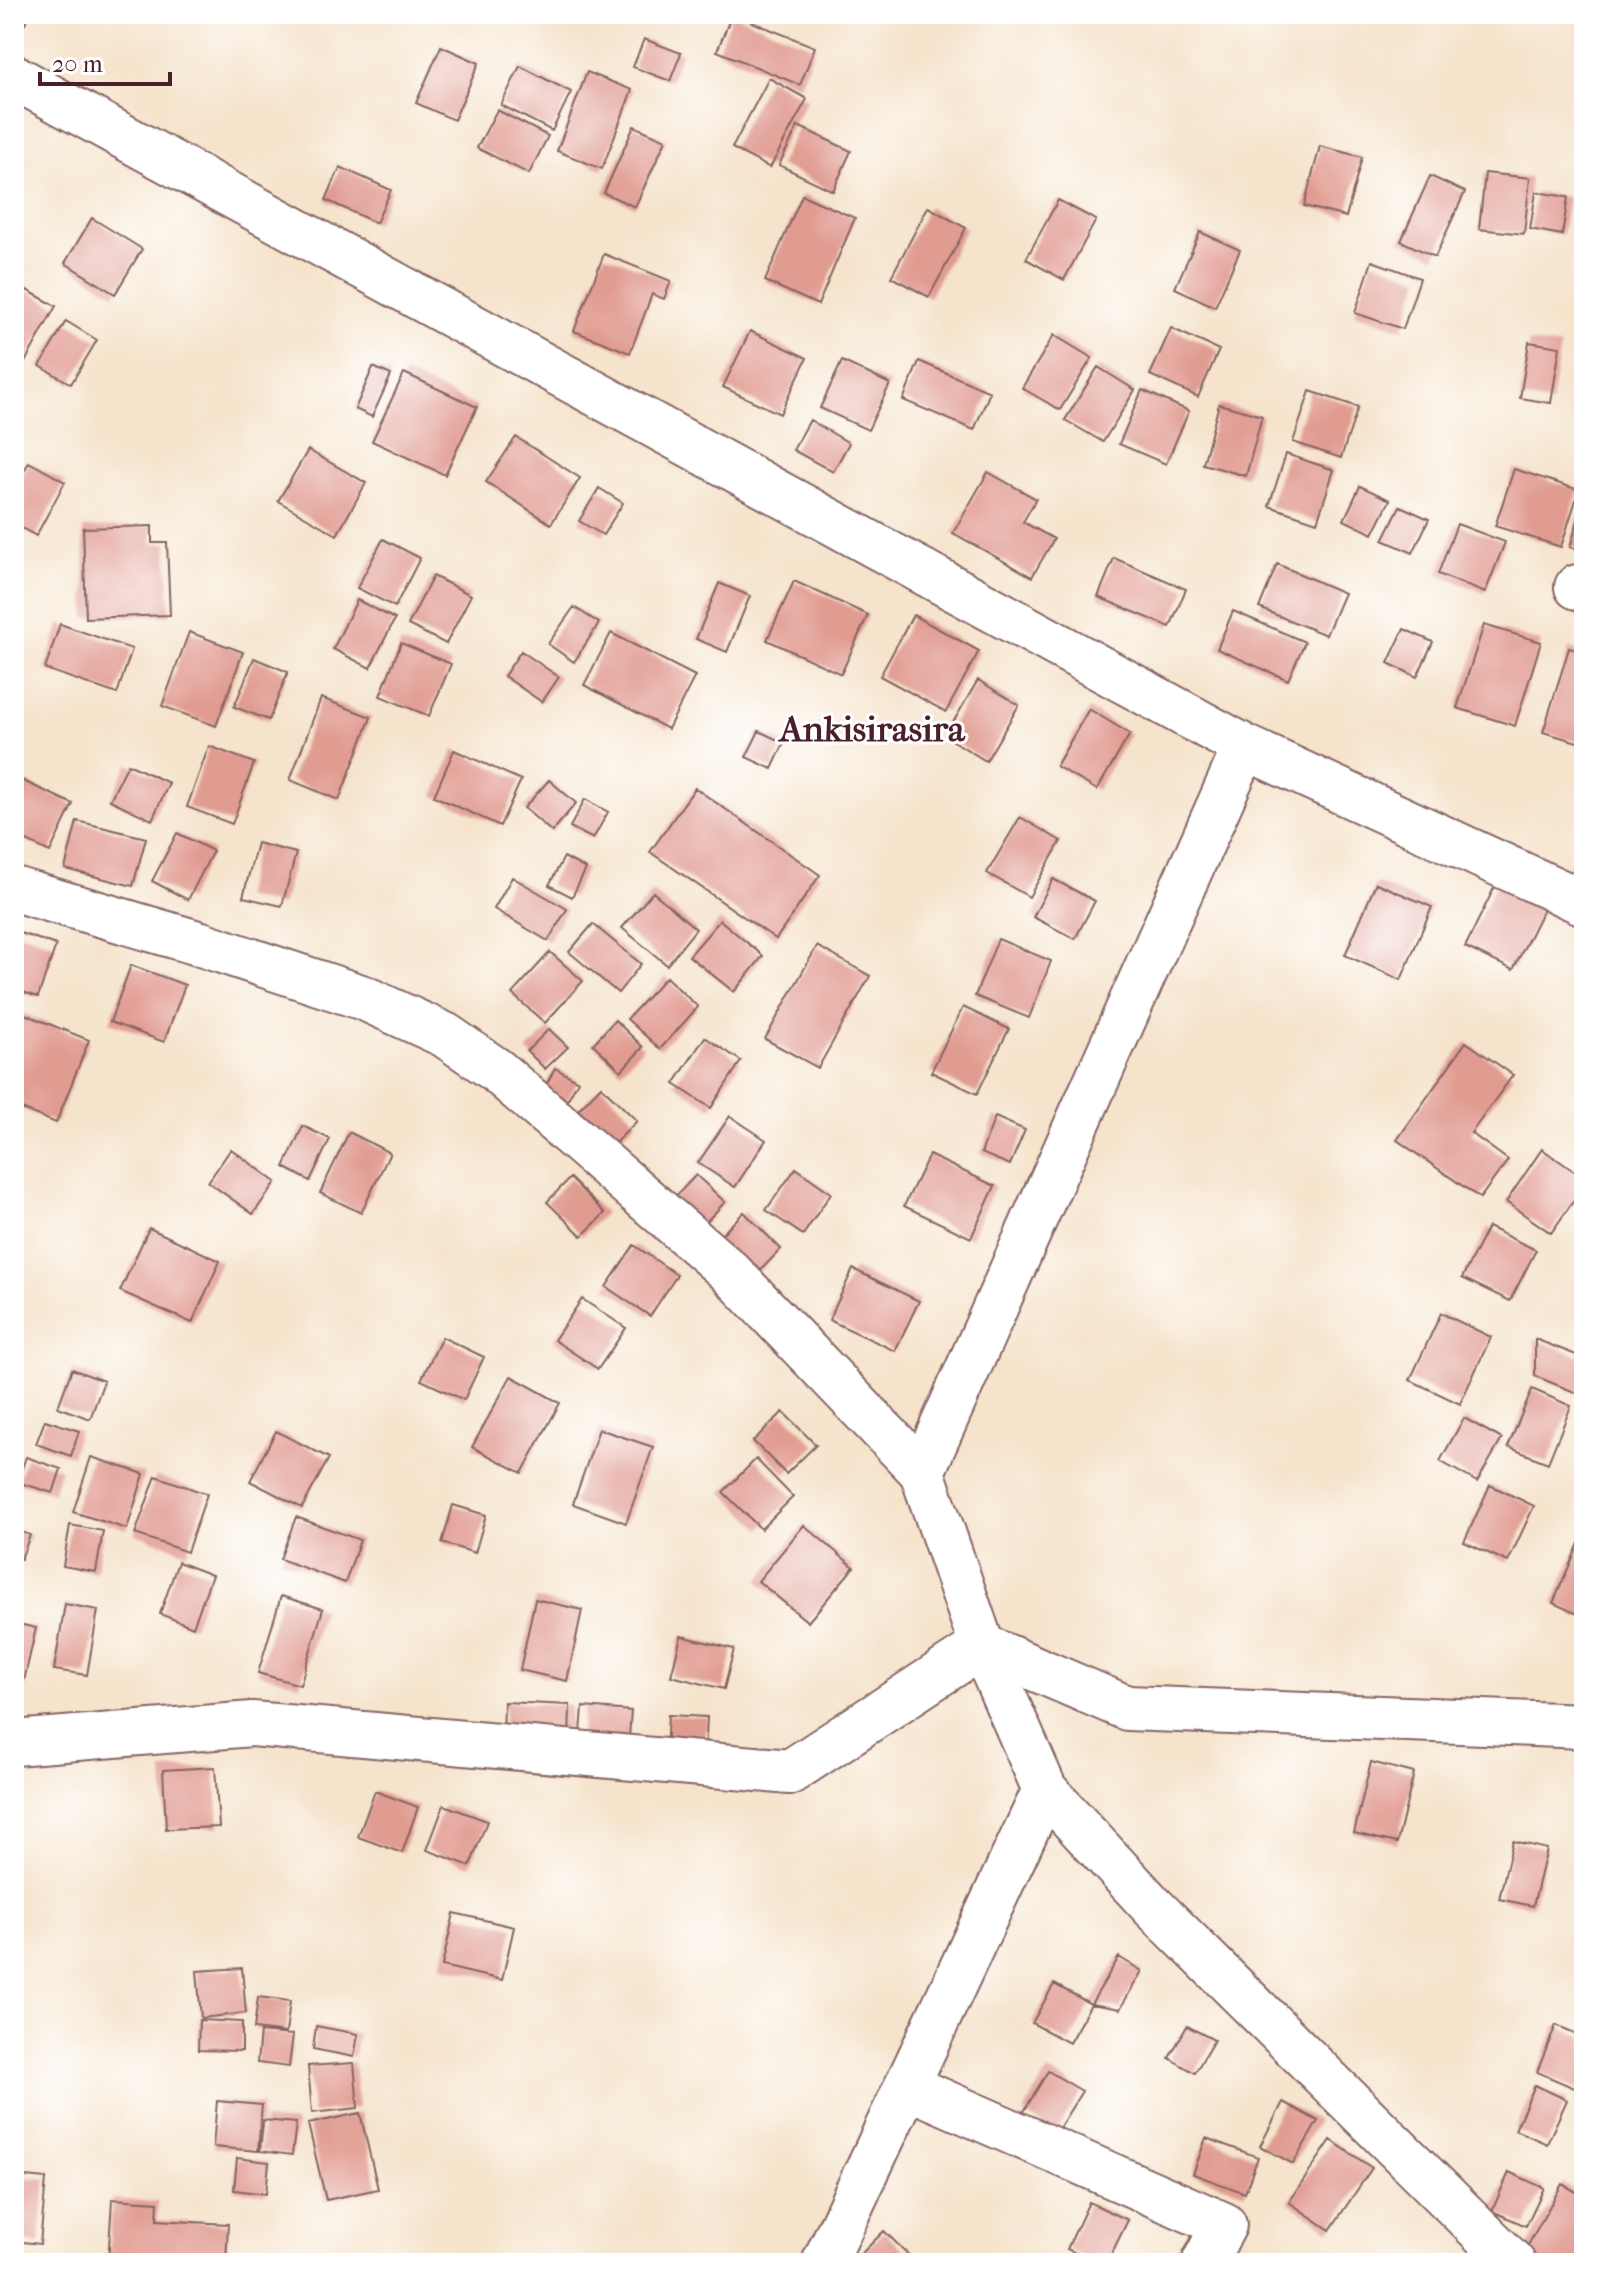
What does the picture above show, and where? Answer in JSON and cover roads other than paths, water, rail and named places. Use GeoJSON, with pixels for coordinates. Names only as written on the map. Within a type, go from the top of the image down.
{"type":"FeatureCollection","features":[{"type":"Feature","properties":{"kind":"street"},"geometry":{"type":"LineString","coordinates":[[14,77],[1245,747],[1584,903]]}},
{"type":"Feature","properties":{"kind":"street"},"geometry":{"type":"LineString","coordinates":[[922,1472],[1245,747]]}},
{"type":"Feature","properties":{"kind":"street"},"geometry":{"type":"LineString","coordinates":[[14,889],[198,943],[364,998],[445,1035],[496,1070],[730,1272],[922,1472],[982,1646],[1045,1790],[1153,1907],[1513,2263]]}},
{"type":"Feature","properties":{"kind":"street"},"geometry":{"type":"LineString","coordinates":[[982,1646],[1127,1708],[1584,1726]]}},
{"type":"Feature","properties":{"kind":"street"},"geometry":{"type":"LineString","coordinates":[[14,1743],[252,1724],[790,1772],[982,1646]]}},
{"type":"Feature","properties":{"kind":"street"},"geometry":{"type":"LineString","coordinates":[[824,2263],[1045,1790]]}},
{"type":"Feature","properties":{"kind":"street"},"geometry":{"type":"LineString","coordinates":[[907,2086],[1224,2225],[1204,2263]]}},
{"type":"Feature","properties":{"kind":"district","name":"Ankisirasira"},"geometry":{"type":"Point","coordinates":[872,728]}}]}
